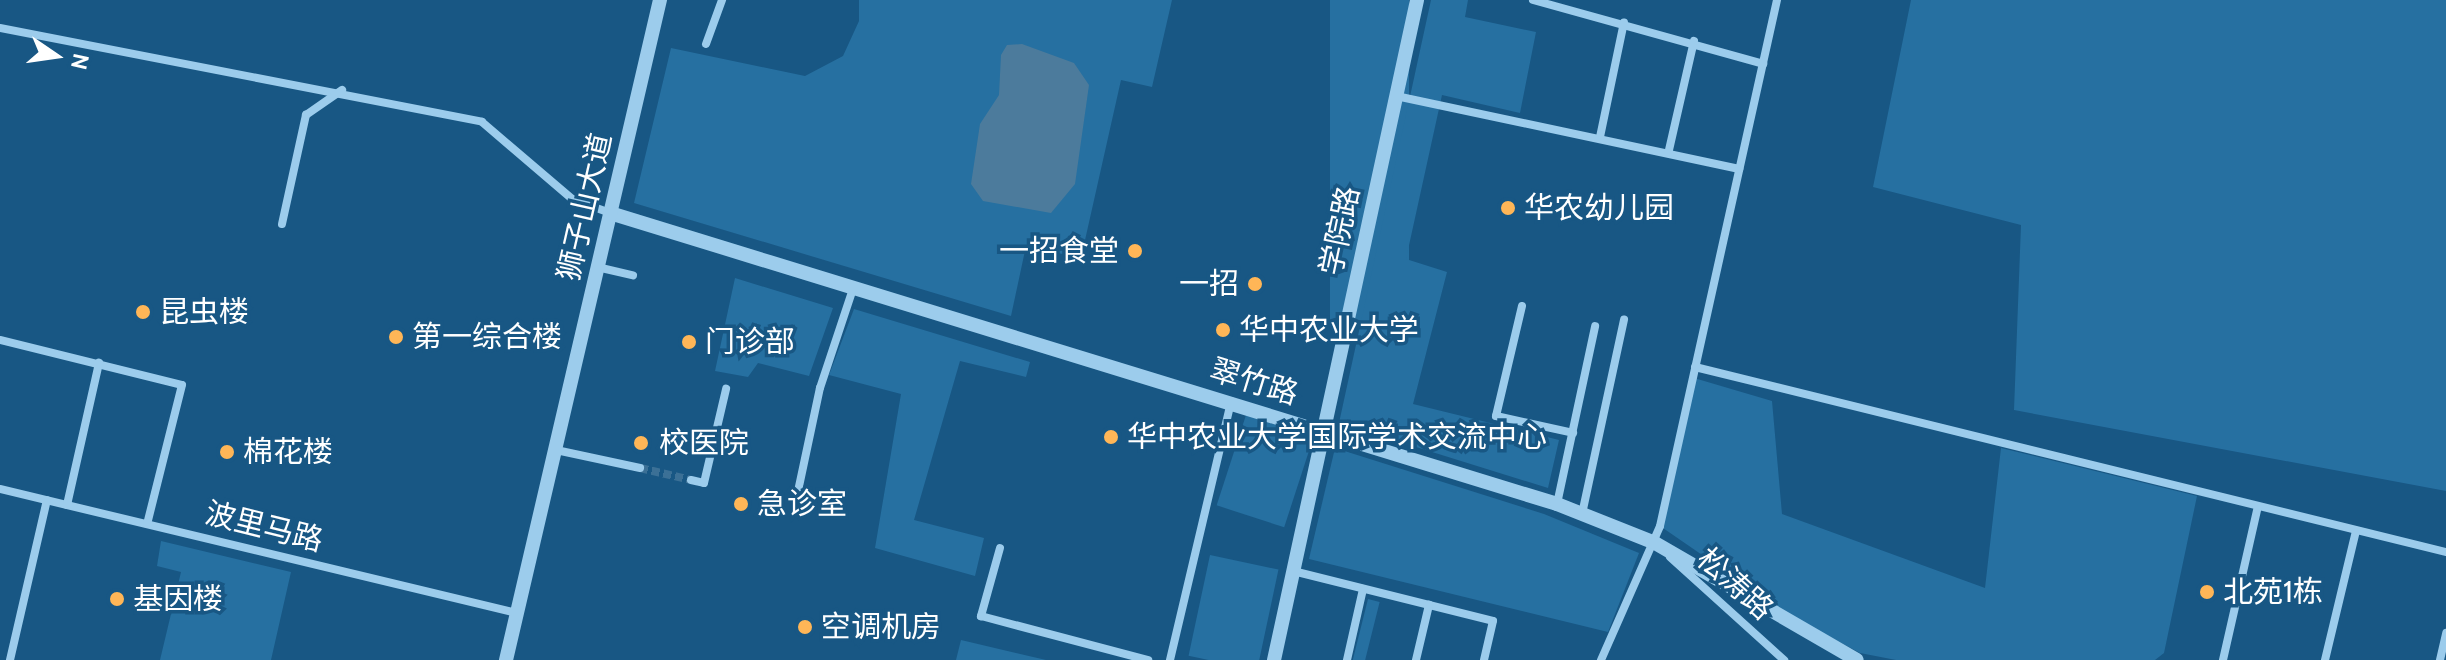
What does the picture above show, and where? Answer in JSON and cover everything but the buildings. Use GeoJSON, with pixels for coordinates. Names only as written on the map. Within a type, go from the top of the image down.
{"type":"FeatureCollection","features":[{"type":"Feature","properties":{"kind":"street","name":"狮子山大道"},"geometry":{"type":"LineString","coordinates":[[506,660],[660,0]]}},
{"type":"Feature","properties":{"kind":"street"},"geometry":{"type":"LineString","coordinates":[[706,44],[722,0]]}},
{"type":"Feature","properties":{"kind":"street","name":"学院路"},"geometry":{"type":"LineString","coordinates":[[1274,660],[1417,0]]}},
{"type":"Feature","properties":{"kind":"street"},"geometry":{"type":"LineString","coordinates":[[1537,0],[1694,41],[1763,64]]}},
{"type":"Feature","properties":{"kind":"street"},"geometry":{"type":"LineString","coordinates":[[1601,660],[1655,543],[1777,0]]}},
{"type":"Feature","properties":{"kind":"street"},"geometry":{"type":"LineString","coordinates":[[1600,137],[1624,22]]}},
{"type":"Feature","properties":{"kind":"street"},"geometry":{"type":"LineString","coordinates":[[0,28],[342,90],[482,122],[572,199],[610,213]]}},
{"type":"Feature","properties":{"kind":"street"},"geometry":{"type":"LineString","coordinates":[[1669,150],[1694,41]]}},
{"type":"Feature","properties":{"kind":"street"},"geometry":{"type":"LineString","coordinates":[[282,224],[306,115],[342,90]]}},
{"type":"Feature","properties":{"kind":"street"},"geometry":{"type":"LineString","coordinates":[[1396,96],[1669,150],[1739,169]]}},
{"type":"Feature","properties":{"kind":"street","name":"翠竹路"},"geometry":{"type":"LineString","coordinates":[[610,213],[1231,401],[1557,504],[1655,543],[1857,660]]}},
{"type":"Feature","properties":{"kind":"street"},"geometry":{"type":"LineString","coordinates":[[597,267],[633,275]]}},
{"type":"Feature","properties":{"kind":"street"},"geometry":{"type":"LineString","coordinates":[[794,510],[820,388],[853,289]]}},
{"type":"Feature","properties":{"kind":"street"},"geometry":{"type":"LineString","coordinates":[[1522,306],[1496,416],[1573,433]]}},
{"type":"Feature","properties":{"kind":"street"},"geometry":{"type":"LineString","coordinates":[[1582,514],[1624,319]]}},
{"type":"Feature","properties":{"kind":"street"},"geometry":{"type":"LineString","coordinates":[[1557,504],[1595,326]]}},
{"type":"Feature","properties":{"kind":"street"},"geometry":{"type":"LineString","coordinates":[[0,340],[182,385],[147,524]]}},
{"type":"Feature","properties":{"kind":"street"},"geometry":{"type":"LineString","coordinates":[[67,505],[99,363]]}},
{"type":"Feature","properties":{"kind":"street"},"geometry":{"type":"LineString","coordinates":[[1695,367],[2257,510],[2446,552]]}},
{"type":"Feature","properties":{"kind":"street"},"geometry":{"type":"LineString","coordinates":[[691,480],[704,483],[726,389]]}},
{"type":"Feature","properties":{"kind":"street"},"geometry":{"type":"LineString","coordinates":[[1170,660],[1231,401]]}},
{"type":"Feature","properties":{"kind":"street"},"geometry":{"type":"LineString","coordinates":[[556,450],[640,468]]}},
{"type":"Feature","properties":{"kind":"street","name":"波里马路"},"geometry":{"type":"LineString","coordinates":[[0,489],[517,613]]}},
{"type":"Feature","properties":{"kind":"street"},"geometry":{"type":"LineString","coordinates":[[10,660],[47,500]]}},
{"type":"Feature","properties":{"kind":"street"},"geometry":{"type":"LineString","coordinates":[[2223,660],[2257,510]]}},
{"type":"Feature","properties":{"kind":"street"},"geometry":{"type":"LineString","coordinates":[[2325,660],[2356,531]]}},
{"type":"Feature","properties":{"kind":"street","name":"松涛路"},"geometry":{"type":"LineString","coordinates":[[1655,543],[1784,660]]}},
{"type":"Feature","properties":{"kind":"street"},"geometry":{"type":"LineString","coordinates":[[1000,548],[981,616],[1148,660]]}},
{"type":"Feature","properties":{"kind":"street"},"geometry":{"type":"LineString","coordinates":[[1293,571],[1493,621],[1484,660]]}},
{"type":"Feature","properties":{"kind":"street"},"geometry":{"type":"LineString","coordinates":[[1347,660],[1363,589]]}},
{"type":"Feature","properties":{"kind":"street"},"geometry":{"type":"LineString","coordinates":[[1416,660],[1429,605]]}},
{"type":"Feature","properties":{"kind":"street"},"geometry":{"type":"LineString","coordinates":[[2440,660],[2446,633]]}},
{"type":"Feature","properties":{"kind":"shaded area"},"geometry":{"type":"Polygon","coordinates":[[[859,0],[1172,0],[1152,87],[1121,80],[1081,258],[1026,246],[1011,316],[634,203],[671,48],[805,76],[843,56],[859,21],[859,0]]]}},
{"type":"Feature","properties":{"kind":"shaded area"},"geometry":{"type":"Polygon","coordinates":[[[1330,0],[1409,0],[1409,324],[1330,324],[1330,0]]]}},
{"type":"Feature","properties":{"kind":"shaded area"},"geometry":{"type":"Polygon","coordinates":[[[1431,0],[1468,0],[1465,17],[1536,32],[1520,113],[1442,95],[1406,259],[1447,272],[1413,404],[1559,440],[1548,488],[1339,423],[1431,0]]]}},
{"type":"Feature","properties":{"kind":"shaded area"},"geometry":{"type":"Polygon","coordinates":[[[1911,0],[2446,0],[2446,491],[2014,410],[2021,225],[1873,187],[1911,0]]]}},
{"type":"Feature","properties":{"kind":"shaded area"},"geometry":{"type":"Polygon","coordinates":[[[1022,44],[1074,63],[1089,85],[1075,184],[1051,213],[983,201],[971,184],[980,124],[999,95],[1001,55],[1007,45],[1022,44]]]}},
{"type":"Feature","properties":{"kind":"shaded area"},"geometry":{"type":"Polygon","coordinates":[[[735,278],[833,308],[809,376],[758,363],[748,377],[715,371],[735,278]]]}},
{"type":"Feature","properties":{"kind":"shaded area"},"geometry":{"type":"Polygon","coordinates":[[[854,309],[1030,362],[1026,377],[960,361],[914,520],[984,538],[975,576],[875,548],[901,394],[829,375],[854,309]]]}},
{"type":"Feature","properties":{"kind":"shaded area"},"geometry":{"type":"Polygon","coordinates":[[[1694,378],[1772,401],[1782,514],[1985,588],[2001,448],[2197,496],[2164,653],[2155,660],[1896,660],[1860,653],[1791,616],[1660,526],[1694,378]]]}},
{"type":"Feature","properties":{"kind":"shaded area"},"geometry":{"type":"Polygon","coordinates":[[[1246,415],[1314,437],[1284,527],[1217,505],[1246,415]]]}},
{"type":"Feature","properties":{"kind":"shaded area"},"geometry":{"type":"Polygon","coordinates":[[[1335,448],[1544,514],[1639,553],[1608,632],[1309,559],[1335,448]]]}},
{"type":"Feature","properties":{"kind":"shaded area"},"geometry":{"type":"Polygon","coordinates":[[[161,541],[291,572],[271,660],[160,660],[181,572],[157,566],[161,541]]]}},
{"type":"Feature","properties":{"kind":"shaded area"},"geometry":{"type":"Polygon","coordinates":[[[1210,555],[1278,570],[1259,660],[1209,660],[1189,656],[1210,555]]]}},
{"type":"Feature","properties":{"kind":"shaded area"},"geometry":{"type":"Polygon","coordinates":[[[1368,599],[1380,602],[1365,660],[1353,660],[1368,599]]]}},
{"type":"Feature","properties":{"kind":"shaded area"},"geometry":{"type":"Polygon","coordinates":[[[961,640],[1046,660],[956,660],[961,640]]]}},
{"type":"Feature","properties":{"kind":"tunnel"},"geometry":{"type":"LineString","coordinates":[[640,468],[691,480]]}},
{"type":"Feature","properties":{"kind":"place","name":"华农幼儿园"},"geometry":{"type":"Point","coordinates":[1508,208]}},
{"type":"Feature","properties":{"kind":"place","name":"一招食堂"},"geometry":{"type":"Point","coordinates":[1135,251]}},
{"type":"Feature","properties":{"kind":"place","name":"一招"},"geometry":{"type":"Point","coordinates":[1255,284]}},
{"type":"Feature","properties":{"kind":"place","name":"昆虫楼"},"geometry":{"type":"Point","coordinates":[143,312]}},
{"type":"Feature","properties":{"kind":"place","name":"华中农业大学"},"geometry":{"type":"Point","coordinates":[1223,330]}},
{"type":"Feature","properties":{"kind":"place","name":"第一综合楼"},"geometry":{"type":"Point","coordinates":[396,337]}},
{"type":"Feature","properties":{"kind":"place","name":"门诊部"},"geometry":{"type":"Point","coordinates":[689,342]}},
{"type":"Feature","properties":{"kind":"place","name":"华中农业大学国际学术交流中心"},"geometry":{"type":"Point","coordinates":[1111,437]}},
{"type":"Feature","properties":{"kind":"place","name":"校医院"},"geometry":{"type":"Point","coordinates":[641,443]}},
{"type":"Feature","properties":{"kind":"place","name":"棉花楼"},"geometry":{"type":"Point","coordinates":[227,452]}},
{"type":"Feature","properties":{"kind":"place","name":"急诊室"},"geometry":{"type":"Point","coordinates":[741,504]}},
{"type":"Feature","properties":{"kind":"place","name":"北苑1栋"},"geometry":{"type":"Point","coordinates":[2207,592]}},
{"type":"Feature","properties":{"kind":"place","name":"基因楼"},"geometry":{"type":"Point","coordinates":[117,599]}},
{"type":"Feature","properties":{"kind":"place","name":"空调机房"},"geometry":{"type":"Point","coordinates":[805,627]}}]}
